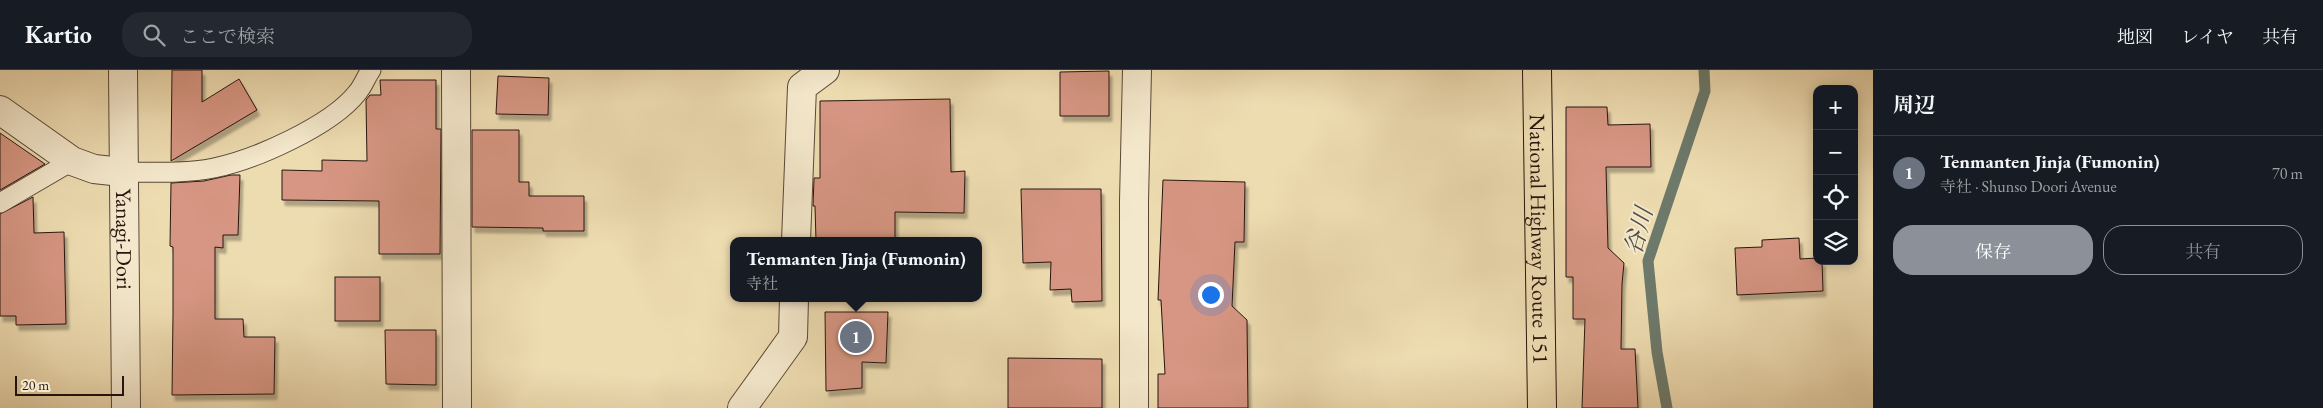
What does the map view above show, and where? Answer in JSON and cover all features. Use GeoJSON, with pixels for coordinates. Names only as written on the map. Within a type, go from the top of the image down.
{"type":"FeatureCollection","features":[{"type":"Feature","properties":{"kind":"highway","name":"National Highway Route 151"},"geometry":{"type":"LineString","coordinates":[[1537,70],[1542,408]]}},
{"type":"Feature","properties":{"kind":"street","name":"Yanagi-Dori"},"geometry":{"type":"LineString","coordinates":[[123,70],[122,172],[126,408]]}},
{"type":"Feature","properties":{"kind":"street"},"geometry":{"type":"LineString","coordinates":[[456,70],[457,408]]}},
{"type":"Feature","properties":{"kind":"street"},"geometry":{"type":"LineString","coordinates":[[796,237],[802,87],[825,70]]}},
{"type":"Feature","properties":{"kind":"street"},"geometry":{"type":"LineString","coordinates":[[1134,408],[1134,201],[1137,70]]}},
{"type":"Feature","properties":{"kind":"street"},"geometry":{"type":"LineString","coordinates":[[0,110],[72,161],[94,169],[122,172]]}},
{"type":"Feature","properties":{"kind":"street"},"geometry":{"type":"LineString","coordinates":[[742,408],[793,337],[794,302]]}},
{"type":"Feature","properties":{"kind":"lane"},"geometry":{"type":"LineString","coordinates":[[122,172],[213,168],[264,152],[306,131],[337,112],[357,93],[371,70]]}},
{"type":"Feature","properties":{"kind":"lane"},"geometry":{"type":"LineString","coordinates":[[0,203],[72,161]]}},
{"type":"Feature","properties":{"kind":"building"},"geometry":{"type":"Polygon","coordinates":[[[172,70],[202,70],[202,102],[239,79],[257,110],[171,161],[172,70]]]}},
{"type":"Feature","properties":{"kind":"building"},"geometry":{"type":"Polygon","coordinates":[[[1109,71],[1109,116],[1060,116],[1060,72],[1109,71]]]}},
{"type":"Feature","properties":{"kind":"building"},"geometry":{"type":"Polygon","coordinates":[[[498,76],[549,78],[548,115],[496,114],[498,76]]]}},
{"type":"Feature","properties":{"kind":"building"},"geometry":{"type":"Polygon","coordinates":[[[380,80],[436,80],[436,129],[441,129],[440,254],[379,254],[379,201],[282,200],[282,170],[322,171],[322,160],[367,161],[366,100],[370,95],[381,95],[380,80]]]}},
{"type":"Feature","properties":{"kind":"building"},"geometry":{"type":"Polygon","coordinates":[[[950,99],[951,172],[965,171],[964,213],[895,212],[895,237],[816,237],[815,206],[813,206],[814,178],[820,178],[820,101],[950,99]]]}},
{"type":"Feature","properties":{"kind":"building"},"geometry":{"type":"Polygon","coordinates":[[[1566,107],[1607,107],[1608,125],[1650,124],[1651,167],[1606,167],[1608,248],[1624,263],[1621,349],[1635,349],[1638,408],[1582,408],[1585,319],[1573,319],[1573,277],[1566,277],[1566,107]]]}},
{"type":"Feature","properties":{"kind":"building"},"geometry":{"type":"Polygon","coordinates":[[[472,130],[519,130],[519,182],[529,182],[529,196],[584,196],[584,231],[543,231],[543,228],[472,227],[472,130]]]}},
{"type":"Feature","properties":{"kind":"building"},"geometry":{"type":"Polygon","coordinates":[[[0,133],[45,164],[0,190],[0,133]]]}},
{"type":"Feature","properties":{"kind":"building"},"geometry":{"type":"Polygon","coordinates":[[[240,175],[238,235],[223,235],[223,248],[215,247],[215,319],[243,319],[244,337],[275,337],[274,394],[172,395],[173,247],[170,246],[171,183],[204,181],[240,175]]]}},
{"type":"Feature","properties":{"kind":"building"},"geometry":{"type":"Polygon","coordinates":[[[1163,180],[1245,182],[1244,242],[1235,242],[1232,306],[1247,320],[1248,408],[1158,408],[1158,374],[1165,374],[1161,300],[1158,300],[1163,180]]]}},
{"type":"Feature","properties":{"kind":"building"},"geometry":{"type":"Polygon","coordinates":[[[1021,189],[1101,189],[1102,301],[1072,302],[1071,289],[1050,290],[1051,262],[1023,263],[1021,189]]]}},
{"type":"Feature","properties":{"kind":"building"},"geometry":{"type":"Polygon","coordinates":[[[33,197],[34,233],[64,232],[66,324],[16,325],[16,316],[0,316],[0,214],[33,197]]]}},
{"type":"Feature","properties":{"kind":"building"},"geometry":{"type":"Polygon","coordinates":[[[1799,238],[1800,259],[1813,258],[1813,265],[1822,265],[1823,291],[1737,295],[1735,248],[1762,247],[1762,240],[1799,238]]]}},
{"type":"Feature","properties":{"kind":"building"},"geometry":{"type":"Polygon","coordinates":[[[335,277],[380,277],[380,321],[335,321],[335,277]]]}},
{"type":"Feature","properties":{"kind":"building"},"geometry":{"type":"Polygon","coordinates":[[[825,312],[888,312],[886,363],[862,362],[862,388],[826,391],[825,312]]]}},
{"type":"Feature","properties":{"kind":"building"},"geometry":{"type":"Polygon","coordinates":[[[385,330],[436,330],[436,385],[386,384],[385,330]]]}},
{"type":"Feature","properties":{"kind":"building"},"geometry":{"type":"Polygon","coordinates":[[[1008,358],[1102,359],[1102,408],[1008,408],[1008,358]]]}},
{"type":"Feature","properties":{"kind":"waterway","name":"谷川"},"geometry":{"type":"LineString","coordinates":[[1667,408],[1657,352],[1648,261],[1705,91],[1704,70]]}},
{"type":"Feature","properties":{"kind":"place","name":"Tenmanten Jinja (Fumonin)"},"geometry":{"type":"Point","coordinates":[856,337]}}]}
